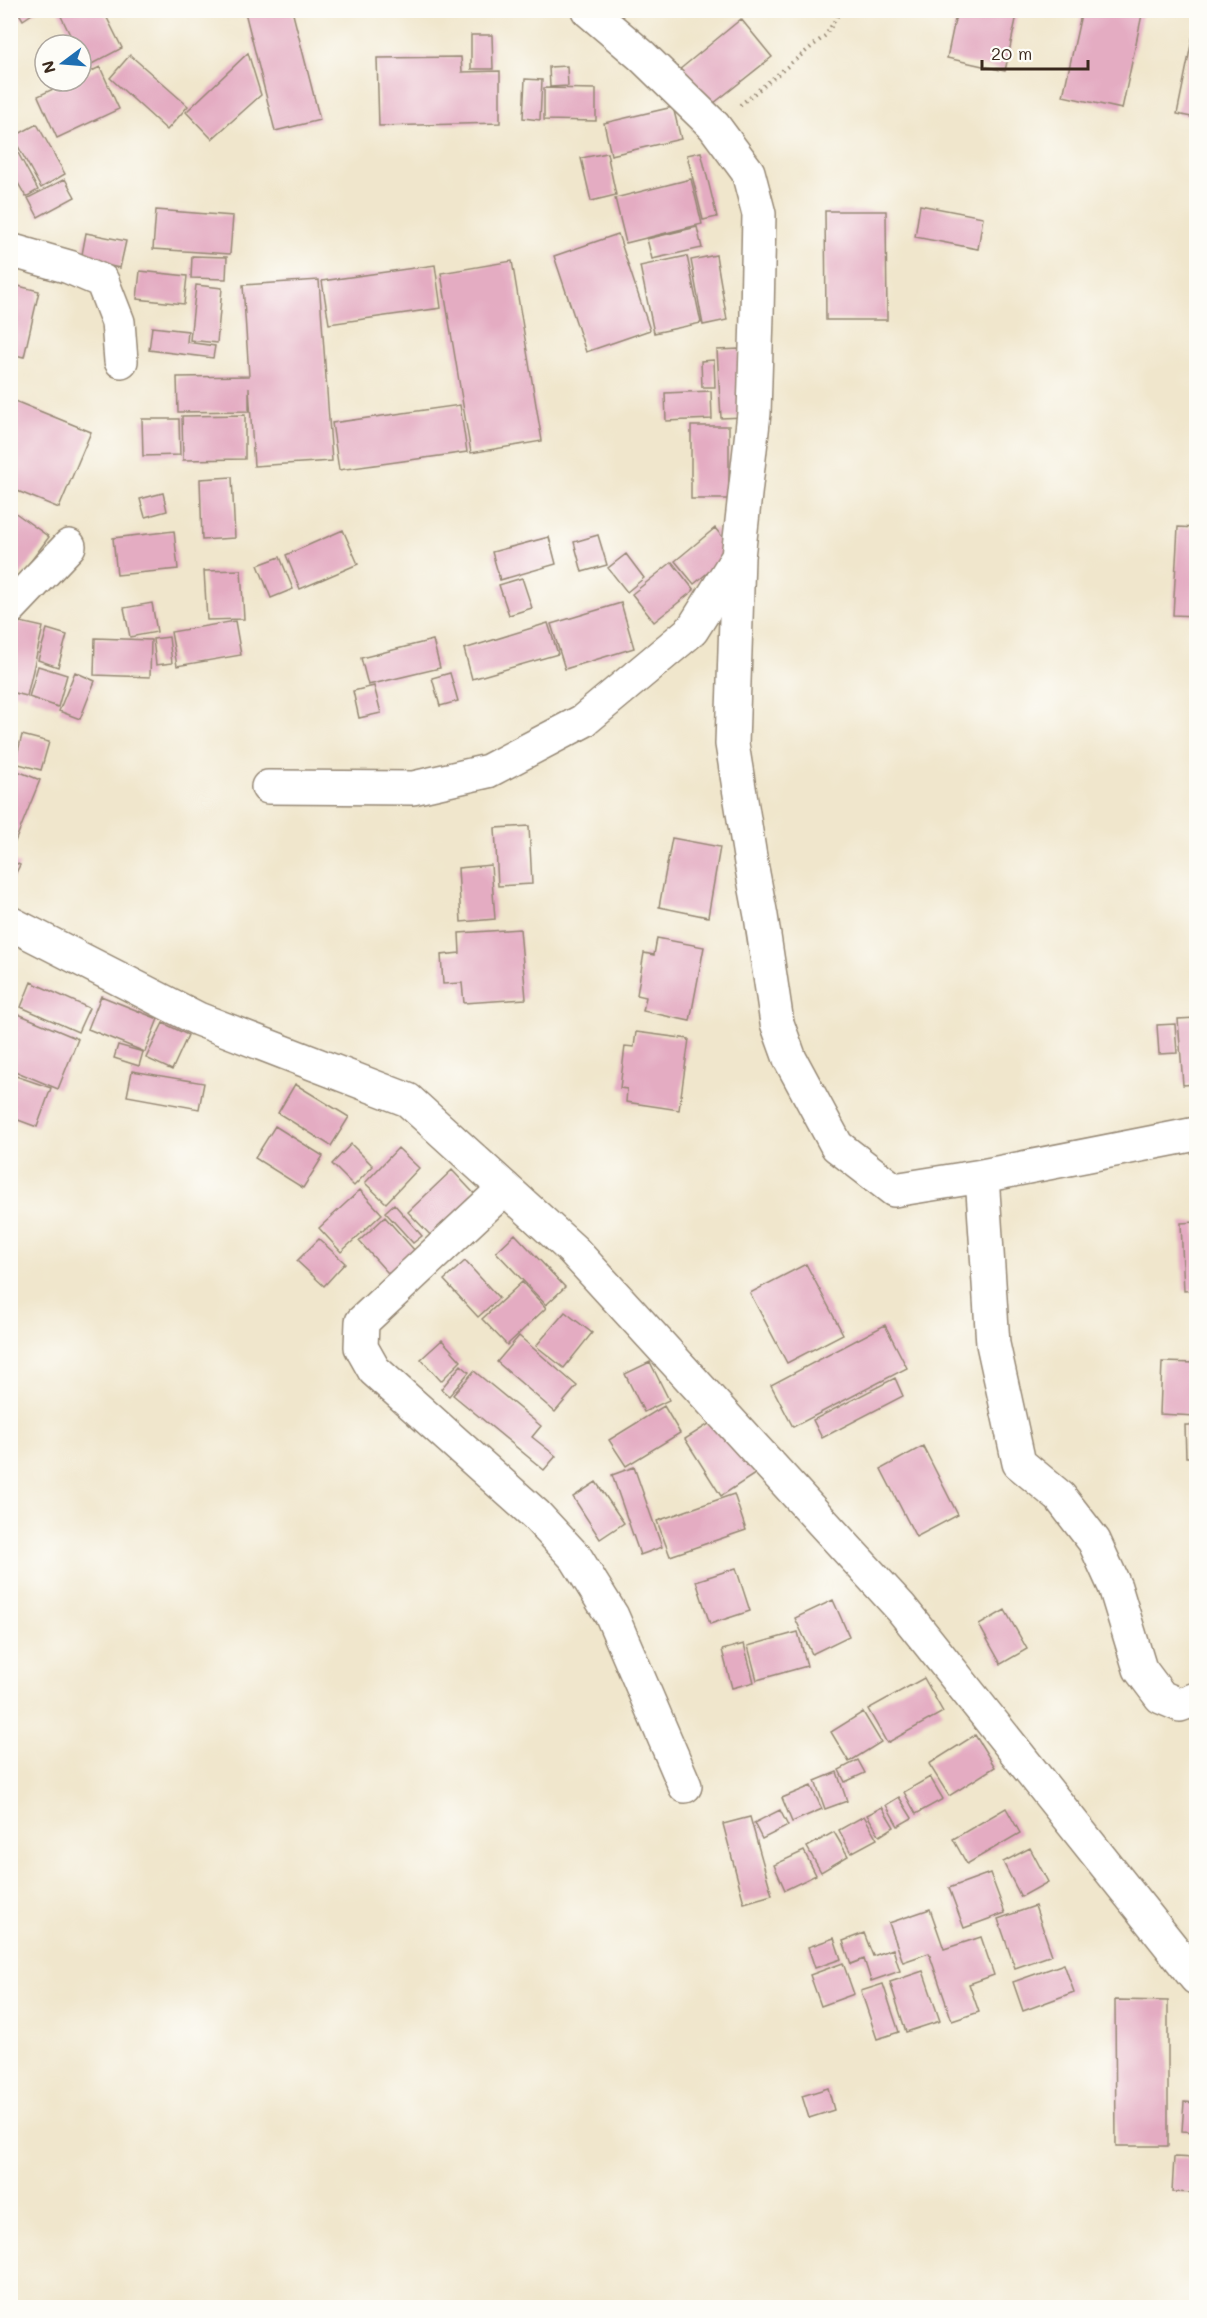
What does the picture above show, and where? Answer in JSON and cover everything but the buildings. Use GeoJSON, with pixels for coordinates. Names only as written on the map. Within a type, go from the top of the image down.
{"type":"FeatureCollection","features":[{"type":"Feature","properties":{"kind":"street"},"geometry":{"type":"LineString","coordinates":[[588,10],[642,56],[714,126],[748,172],[759,214],[754,412],[738,557],[732,744],[777,1023],[790,1059],[837,1146],[894,1190],[982,1176],[1197,1134]]}},
{"type":"Feature","properties":{"kind":"street"},"geometry":{"type":"LineString","coordinates":[[10,250],[69,267],[102,281],[118,322],[121,361]]}},
{"type":"Feature","properties":{"kind":"street"},"geometry":{"type":"LineString","coordinates":[[10,608],[69,546]]}},
{"type":"Feature","properties":{"kind":"street"},"geometry":{"type":"LineString","coordinates":[[268,787],[413,788],[488,771],[583,721],[692,630],[738,557]]}},
{"type":"Feature","properties":{"kind":"street"},"geometry":{"type":"LineString","coordinates":[[10,923],[198,1019],[408,1101],[573,1250],[901,1608],[1197,1978]]}},
{"type":"Feature","properties":{"kind":"street"},"geometry":{"type":"LineString","coordinates":[[982,1176],[993,1344],[1019,1463],[1060,1497],[1094,1541],[1115,1587],[1140,1669],[1161,1697],[1180,1705],[1197,1699]]}},
{"type":"Feature","properties":{"kind":"street"},"geometry":{"type":"LineString","coordinates":[[505,1188],[362,1322],[362,1347],[374,1370],[536,1515],[576,1558],[612,1616],[685,1786]]}},
{"type":"Feature","properties":{"kind":"path"},"geometry":{"type":"LineString","coordinates":[[714,126],[826,35],[841,10]]}}]}
